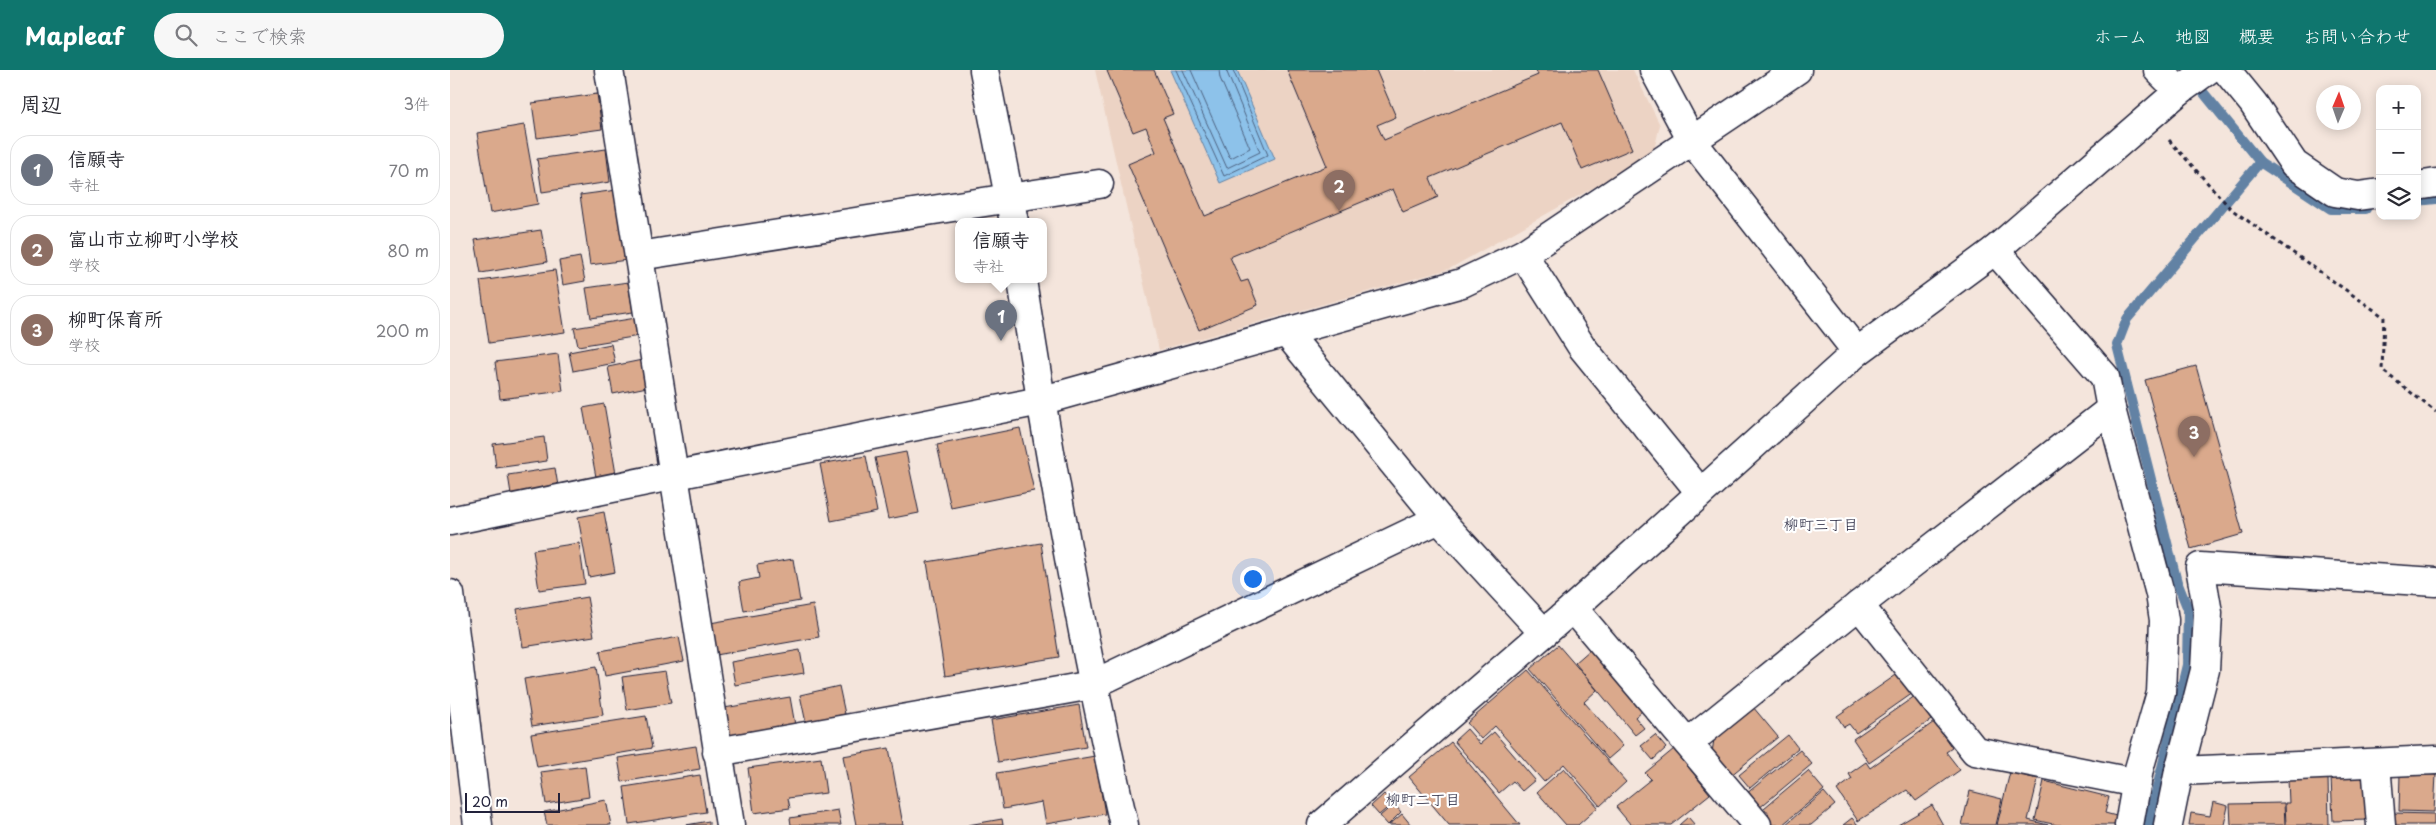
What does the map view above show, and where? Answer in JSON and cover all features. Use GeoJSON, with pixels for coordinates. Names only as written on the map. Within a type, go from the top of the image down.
{"type":"FeatureCollection","features":[{"type":"Feature","properties":{"kind":"street"},"geometry":{"type":"LineString","coordinates":[[609,70],[730,825]]}},
{"type":"Feature","properties":{"kind":"street"},"geometry":{"type":"LineString","coordinates":[[984,70],[1012,210]]}},
{"type":"Feature","properties":{"kind":"street"},"geometry":{"type":"LineString","coordinates":[[1654,70],[1692,141],[1857,352]]}},
{"type":"Feature","properties":{"kind":"street"},"geometry":{"type":"LineString","coordinates":[[450,522],[674,474],[1040,401],[1462,283],[1523,254],[1798,70]]}},
{"type":"Feature","properties":{"kind":"street"},"geometry":{"type":"LineString","coordinates":[[2158,70],[2179,91]]}},
{"type":"Feature","properties":{"kind":"street"},"geometry":{"type":"LineString","coordinates":[[1322,825],[1573,608],[1857,352],[1995,250],[2179,91],[2208,70]]}},
{"type":"Feature","properties":{"kind":"street"},"geometry":{"type":"LineString","coordinates":[[2226,70],[2253,103],[2294,164],[2334,192],[2358,196],[2376,194]]}},
{"type":"Feature","properties":{"kind":"street"},"geometry":{"type":"LineString","coordinates":[[2421,185],[2436,183]]}},
{"type":"Feature","properties":{"kind":"street"},"geometry":{"type":"LineString","coordinates":[[639,256],[1012,210],[1099,184]]}},
{"type":"Feature","properties":{"kind":"street"},"geometry":{"type":"LineString","coordinates":[[1995,250],[2105,377],[2111,409],[2160,594],[2164,620],[2161,693],[2137,783],[2129,825]]}},
{"type":"Feature","properties":{"kind":"street"},"geometry":{"type":"LineString","coordinates":[[1523,254],[1582,348],[1700,492]]}},
{"type":"Feature","properties":{"kind":"street"},"geometry":{"type":"LineString","coordinates":[[1022,283],[1040,401],[1092,685],[1124,825]]}},
{"type":"Feature","properties":{"kind":"street"},"geometry":{"type":"LineString","coordinates":[[1286,332],[1439,519],[1544,633]]}},
{"type":"Feature","properties":{"kind":"street"},"geometry":{"type":"LineString","coordinates":[[1688,742],[1859,605],[2111,409]]}},
{"type":"Feature","properties":{"kind":"street"},"geometry":{"type":"LineString","coordinates":[[717,752],[1092,685],[1439,519]]}},
{"type":"Feature","properties":{"kind":"street"},"geometry":{"type":"LineString","coordinates":[[2168,825],[2179,771],[2205,670],[2208,613],[2200,567],[2436,582]]}},
{"type":"Feature","properties":{"kind":"street"},"geometry":{"type":"LineString","coordinates":[[450,594],[478,825]]}},
{"type":"Feature","properties":{"kind":"street"},"geometry":{"type":"LineString","coordinates":[[1859,605],[1975,751],[2137,783]]}},
{"type":"Feature","properties":{"kind":"street"},"geometry":{"type":"LineString","coordinates":[[1573,608],[1757,825]]}},
{"type":"Feature","properties":{"kind":"street"},"geometry":{"type":"LineString","coordinates":[[2179,771],[2436,760]]}},
{"type":"Feature","properties":{"kind":"street"},"geometry":{"type":"LineString","coordinates":[[2376,764],[2380,825]]}},
{"type":"Feature","properties":{"kind":"path"},"geometry":{"type":"LineString","coordinates":[[2149,117],[2232,209],[2384,317],[2382,370],[2436,412]]}},
{"type":"Feature","properties":{"kind":"shaded area"},"geometry":{"type":"Polygon","coordinates":[[[1095,70],[1633,70],[1660,125],[1653,154],[1449,269],[1159,350],[1095,70]]]}},
{"type":"Feature","properties":{"kind":"water"},"geometry":{"type":"Polygon","coordinates":[[[1170,70],[1237,70],[1275,159],[1220,183],[1170,70]]]}},
{"type":"Feature","properties":{"kind":"building"},"geometry":{"type":"Polygon","coordinates":[[[1154,70],[1173,114],[1163,118],[1205,216],[1327,166],[1287,70],[1376,70],[1396,117],[1377,125],[1384,140],[1538,75],[1536,70],[1598,70],[1632,149],[1582,170],[1562,122],[1430,178],[1438,197],[1403,212],[1393,189],[1230,257],[1241,282],[1248,280],[1258,305],[1199,330],[1128,164],[1156,152],[1146,127],[1133,132],[1107,71],[1154,70]]]}},
{"type":"Feature","properties":{"kind":"building"},"geometry":{"type":"Polygon","coordinates":[[[597,94],[602,129],[537,138],[532,103],[597,94]]]}},
{"type":"Feature","properties":{"kind":"building"},"geometry":{"type":"Polygon","coordinates":[[[524,125],[538,204],[490,213],[477,133],[524,125]]]}},
{"type":"Feature","properties":{"kind":"building"},"geometry":{"type":"Polygon","coordinates":[[[606,149],[610,182],[542,192],[537,159],[606,149]]]}},
{"type":"Feature","properties":{"kind":"building"},"geometry":{"type":"Polygon","coordinates":[[[617,190],[627,260],[590,265],[580,195],[617,190]]]}},
{"type":"Feature","properties":{"kind":"building"},"geometry":{"type":"Polygon","coordinates":[[[541,230],[547,262],[481,273],[475,240],[541,230]]]}},
{"type":"Feature","properties":{"kind":"building"},"geometry":{"type":"Polygon","coordinates":[[[580,257],[585,281],[563,285],[559,261],[580,257]]]}},
{"type":"Feature","properties":{"kind":"building"},"geometry":{"type":"Polygon","coordinates":[[[555,270],[565,332],[489,343],[480,281],[555,270]]]}},
{"type":"Feature","properties":{"kind":"building"},"geometry":{"type":"Polygon","coordinates":[[[628,282],[633,312],[591,318],[586,288],[628,282]]]}},
{"type":"Feature","properties":{"kind":"building"},"geometry":{"type":"Polygon","coordinates":[[[636,318],[639,336],[578,346],[574,328],[636,318]]]}},
{"type":"Feature","properties":{"kind":"building"},"geometry":{"type":"Polygon","coordinates":[[[611,344],[615,363],[573,371],[569,352],[611,344]]]}},
{"type":"Feature","properties":{"kind":"building"},"geometry":{"type":"Polygon","coordinates":[[[558,354],[563,391],[500,399],[495,362],[558,354]]]}},
{"type":"Feature","properties":{"kind":"building"},"geometry":{"type":"Polygon","coordinates":[[[642,360],[647,387],[613,394],[608,367],[642,360]]]}},
{"type":"Feature","properties":{"kind":"building"},"geometry":{"type":"Polygon","coordinates":[[[2196,366],[2243,534],[2191,549],[2145,380],[2196,366]]]}},
{"type":"Feature","properties":{"kind":"building"},"geometry":{"type":"Polygon","coordinates":[[[604,404],[616,474],[596,477],[583,408],[604,404]]]}},
{"type":"Feature","properties":{"kind":"building"},"geometry":{"type":"Polygon","coordinates":[[[1020,428],[1034,491],[951,508],[937,445],[1020,428]]]}},
{"type":"Feature","properties":{"kind":"building"},"geometry":{"type":"Polygon","coordinates":[[[544,437],[547,461],[496,468],[493,444],[544,437]]]}},
{"type":"Feature","properties":{"kind":"building"},"geometry":{"type":"Polygon","coordinates":[[[906,452],[919,513],[888,519],[875,458],[906,452]]]}},
{"type":"Feature","properties":{"kind":"building"},"geometry":{"type":"Polygon","coordinates":[[[866,456],[877,512],[831,521],[820,464],[866,456]]]}},
{"type":"Feature","properties":{"kind":"building"},"geometry":{"type":"Polygon","coordinates":[[[555,468],[558,486],[511,494],[508,475],[555,468]]]}},
{"type":"Feature","properties":{"kind":"building"},"geometry":{"type":"Polygon","coordinates":[[[604,512],[615,572],[589,577],[578,517],[604,512]]]}},
{"type":"Feature","properties":{"kind":"building"},"geometry":{"type":"Polygon","coordinates":[[[579,543],[585,584],[539,590],[533,550],[579,543]]]}},
{"type":"Feature","properties":{"kind":"building"},"geometry":{"type":"Polygon","coordinates":[[[1041,543],[1059,657],[945,676],[927,562],[1041,543]]]}},
{"type":"Feature","properties":{"kind":"building"},"geometry":{"type":"Polygon","coordinates":[[[793,559],[800,601],[744,611],[739,582],[759,578],[757,565],[793,559]]]}},
{"type":"Feature","properties":{"kind":"building"},"geometry":{"type":"Polygon","coordinates":[[[587,597],[594,636],[523,647],[517,609],[587,597]]]}},
{"type":"Feature","properties":{"kind":"building"},"geometry":{"type":"Polygon","coordinates":[[[813,605],[819,637],[716,655],[710,623],[813,605]]]}},
{"type":"Feature","properties":{"kind":"building"},"geometry":{"type":"Polygon","coordinates":[[[679,637],[684,661],[605,676],[600,651],[679,637]]]}},
{"type":"Feature","properties":{"kind":"building"},"geometry":{"type":"Polygon","coordinates":[[[1558,645],[1597,690],[1584,702],[1623,746],[1608,759],[1530,669],[1558,645]]]}},
{"type":"Feature","properties":{"kind":"building"},"geometry":{"type":"Polygon","coordinates":[[[1591,649],[1642,711],[1635,717],[1644,728],[1635,735],[1575,663],[1591,649]]]}},
{"type":"Feature","properties":{"kind":"building"},"geometry":{"type":"Polygon","coordinates":[[[800,650],[804,673],[735,685],[731,662],[800,650]]]}},
{"type":"Feature","properties":{"kind":"building"},"geometry":{"type":"Polygon","coordinates":[[[596,667],[603,715],[532,726],[524,679],[596,667]]]}},
{"type":"Feature","properties":{"kind":"building"},"geometry":{"type":"Polygon","coordinates":[[[1528,670],[1626,782],[1600,806],[1564,764],[1544,782],[1495,726],[1481,739],[1467,723],[1528,670]]]}},
{"type":"Feature","properties":{"kind":"building"},"geometry":{"type":"Polygon","coordinates":[[[665,671],[671,703],[627,710],[622,677],[665,671]]]}},
{"type":"Feature","properties":{"kind":"building"},"geometry":{"type":"Polygon","coordinates":[[[1899,673],[1913,693],[1856,733],[1849,724],[1844,727],[1837,716],[1899,673]]]}},
{"type":"Feature","properties":{"kind":"building"},"geometry":{"type":"Polygon","coordinates":[[[839,686],[845,714],[806,723],[800,695],[839,686]]]}},
{"type":"Feature","properties":{"kind":"building"},"geometry":{"type":"Polygon","coordinates":[[[1915,696],[1931,720],[1869,763],[1853,739],[1915,696]]]}},
{"type":"Feature","properties":{"kind":"building"},"geometry":{"type":"Polygon","coordinates":[[[790,697],[795,725],[728,736],[724,708],[790,697]]]}},
{"type":"Feature","properties":{"kind":"building"},"geometry":{"type":"Polygon","coordinates":[[[1079,705],[1086,747],[998,762],[991,720],[1079,705]]]}},
{"type":"Feature","properties":{"kind":"building"},"geometry":{"type":"Polygon","coordinates":[[[1753,707],[1778,737],[1730,776],[1712,753],[1714,739],[1753,707]]]}},
{"type":"Feature","properties":{"kind":"building"},"geometry":{"type":"Polygon","coordinates":[[[646,716],[652,748],[537,767],[531,734],[646,716]]]}},
{"type":"Feature","properties":{"kind":"building"},"geometry":{"type":"Polygon","coordinates":[[[1934,722],[1952,748],[1946,752],[1960,770],[1916,801],[1907,790],[1858,821],[1837,790],[1852,779],[1849,774],[1866,762],[1870,768],[1934,722]]]}},
{"type":"Feature","properties":{"kind":"building"},"geometry":{"type":"Polygon","coordinates":[[[1467,729],[1480,744],[1494,732],[1535,780],[1522,791],[1513,781],[1499,793],[1454,741],[1467,729]]]}},
{"type":"Feature","properties":{"kind":"building"},"geometry":{"type":"Polygon","coordinates":[[[1655,735],[1666,748],[1653,760],[1641,746],[1655,735]]]}},
{"type":"Feature","properties":{"kind":"building"},"geometry":{"type":"Polygon","coordinates":[[[1788,735],[1798,748],[1750,788],[1739,775],[1788,735]]]}},
{"type":"Feature","properties":{"kind":"building"},"geometry":{"type":"Polygon","coordinates":[[[1451,742],[1520,825],[1449,825],[1409,777],[1451,742]]]}},
{"type":"Feature","properties":{"kind":"building"},"geometry":{"type":"Polygon","coordinates":[[[696,746],[700,769],[622,782],[618,758],[696,746]]]}},
{"type":"Feature","properties":{"kind":"building"},"geometry":{"type":"Polygon","coordinates":[[[889,748],[903,825],[856,825],[843,756],[889,748]]]}},
{"type":"Feature","properties":{"kind":"building"},"geometry":{"type":"Polygon","coordinates":[[[1674,749],[1710,794],[1671,825],[1631,825],[1616,807],[1651,779],[1645,773],[1674,749]]]}},
{"type":"Feature","properties":{"kind":"building"},"geometry":{"type":"Polygon","coordinates":[[[1800,750],[1812,764],[1758,809],[1746,794],[1800,750]]]}},
{"type":"Feature","properties":{"kind":"building"},"geometry":{"type":"Polygon","coordinates":[[[1095,756],[1105,814],[1046,824],[1042,802],[1003,809],[997,773],[1095,756]]]}},
{"type":"Feature","properties":{"kind":"building"},"geometry":{"type":"Polygon","coordinates":[[[821,758],[826,793],[788,798],[790,808],[754,813],[748,768],[821,758]]]}},
{"type":"Feature","properties":{"kind":"building"},"geometry":{"type":"Polygon","coordinates":[[[585,766],[589,797],[546,804],[541,772],[585,766]]]}},
{"type":"Feature","properties":{"kind":"building"},"geometry":{"type":"Polygon","coordinates":[[[1564,768],[1598,807],[1578,825],[1566,825],[1537,792],[1564,768]]]}},
{"type":"Feature","properties":{"kind":"building"},"geometry":{"type":"Polygon","coordinates":[[[1808,771],[1824,790],[1782,825],[1772,825],[1765,817],[1769,814],[1764,808],[1808,771]]]}},
{"type":"Feature","properties":{"kind":"building"},"geometry":{"type":"Polygon","coordinates":[[[2010,772],[2038,779],[2028,820],[2048,825],[1997,825],[2010,772]]]}},
{"type":"Feature","properties":{"kind":"building"},"geometry":{"type":"Polygon","coordinates":[[[2400,774],[2436,775],[2434,812],[2399,811],[2400,774]]]}},
{"type":"Feature","properties":{"kind":"building"},"geometry":{"type":"Polygon","coordinates":[[[700,775],[706,812],[629,824],[624,787],[700,775]]]}},
{"type":"Feature","properties":{"kind":"building"},"geometry":{"type":"Polygon","coordinates":[[[2360,777],[2368,784],[2369,820],[2333,821],[2331,778],[2360,777]]]}},
{"type":"Feature","properties":{"kind":"building"},"geometry":{"type":"Polygon","coordinates":[[[2288,779],[2328,779],[2329,825],[2286,825],[2285,803],[2289,803],[2288,779]]]}},
{"type":"Feature","properties":{"kind":"building"},"geometry":{"type":"Polygon","coordinates":[[[2044,781],[2109,797],[2105,813],[2120,817],[2118,825],[2057,825],[2035,820],[2044,781]]]}},
{"type":"Feature","properties":{"kind":"building"},"geometry":{"type":"Polygon","coordinates":[[[1970,791],[2002,799],[1996,825],[1962,825],[1970,791]]]}},
{"type":"Feature","properties":{"kind":"building"},"geometry":{"type":"Polygon","coordinates":[[[1824,792],[1835,805],[1811,825],[1785,825],[1824,792]]]}},
{"type":"Feature","properties":{"kind":"building"},"geometry":{"type":"Polygon","coordinates":[[[1384,794],[1393,803],[1379,815],[1371,806],[1384,794]]]}},
{"type":"Feature","properties":{"kind":"building"},"geometry":{"type":"Polygon","coordinates":[[[606,800],[611,825],[547,825],[544,812],[606,800]]]}},
{"type":"Feature","properties":{"kind":"building"},"geometry":{"type":"Polygon","coordinates":[[[2213,802],[2228,806],[2224,825],[2189,825],[2191,813],[2210,816],[2213,802]]]}},
{"type":"Feature","properties":{"kind":"building"},"geometry":{"type":"Polygon","coordinates":[[[2284,803],[2285,825],[2231,825],[2230,804],[2284,803]]]}},
{"type":"Feature","properties":{"kind":"building"},"geometry":{"type":"Polygon","coordinates":[[[1394,804],[1401,812],[1388,825],[1380,816],[1394,804]]]}},
{"type":"Feature","properties":{"kind":"building"},"geometry":{"type":"Polygon","coordinates":[[[1932,805],[1943,825],[1898,825],[1932,805]]]}},
{"type":"Feature","properties":{"kind":"building"},"geometry":{"type":"Polygon","coordinates":[[[838,810],[841,825],[791,825],[790,818],[838,810]]]}},
{"type":"Feature","properties":{"kind":"building"},"geometry":{"type":"Polygon","coordinates":[[[2391,813],[2434,814],[2434,825],[2391,825],[2391,813]]]}},
{"type":"Feature","properties":{"kind":"building"},"geometry":{"type":"Polygon","coordinates":[[[1402,814],[1411,825],[1389,825],[1402,814]]]}},
{"type":"Feature","properties":{"kind":"building"},"geometry":{"type":"Polygon","coordinates":[[[1688,817],[1695,825],[1679,825],[1688,817]]]}},
{"type":"Feature","properties":{"kind":"building"},"geometry":{"type":"Polygon","coordinates":[[[1852,818],[1858,825],[1843,825],[1852,818]]]}},
{"type":"Feature","properties":{"kind":"building"},"geometry":{"type":"Polygon","coordinates":[[[1002,819],[1003,825],[968,825],[1002,819]]]}},
{"type":"Feature","properties":{"kind":"building"},"geometry":{"type":"Polygon","coordinates":[[[709,821],[709,825],[686,825],[709,821]]]}},
{"type":"Feature","properties":{"kind":"waterway"},"geometry":{"type":"LineString","coordinates":[[2194,81],[2260,162],[2331,209],[2366,209]]}},
{"type":"Feature","properties":{"kind":"waterway"},"geometry":{"type":"LineString","coordinates":[[2148,825],[2187,665],[2188,609],[2177,582],[2117,345],[2127,319],[2260,162]]}},
{"type":"Feature","properties":{"kind":"waterway"},"geometry":{"type":"LineString","coordinates":[[2421,201],[2436,199]]}},
{"type":"Feature","properties":{"kind":"place","name":"富山市立柳町小学校"},"geometry":{"type":"Point","coordinates":[1339,211]}},
{"type":"Feature","properties":{"kind":"place","name":"信願寺"},"geometry":{"type":"Point","coordinates":[1001,341]}},
{"type":"Feature","properties":{"kind":"place","name":"柳町保育所"},"geometry":{"type":"Point","coordinates":[2194,457]}},
{"type":"Feature","properties":{"kind":"district","name":"柳町三丁目"},"geometry":{"type":"Point","coordinates":[1821,525]}},
{"type":"Feature","properties":{"kind":"district","name":"柳町二丁目"},"geometry":{"type":"Point","coordinates":[1423,800]}}]}
